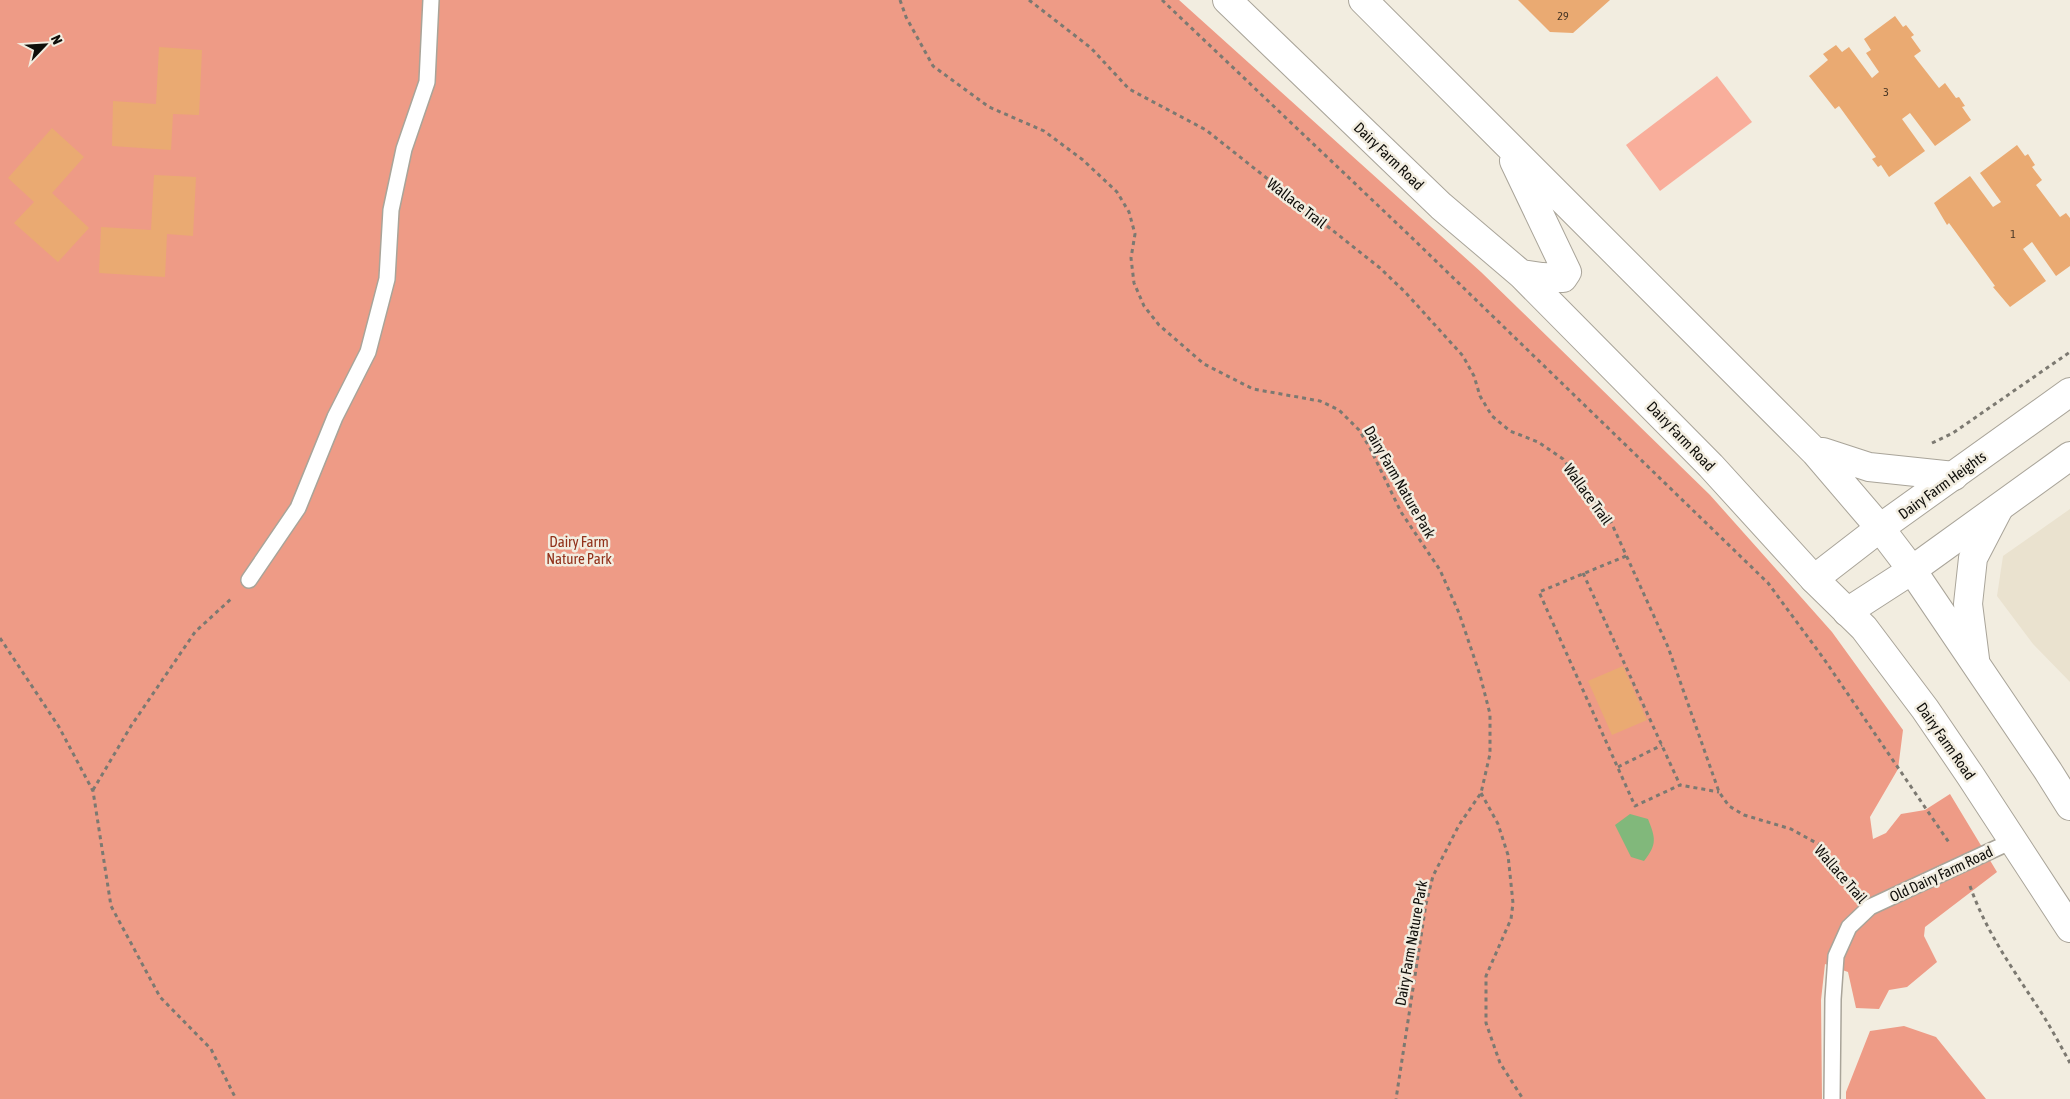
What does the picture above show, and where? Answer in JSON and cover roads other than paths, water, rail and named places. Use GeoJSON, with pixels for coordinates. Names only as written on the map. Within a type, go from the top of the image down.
{"type":"FeatureCollection","features":[{"type":"Feature","properties":{"kind":"main road","name":"Dairy Farm Road"},"geometry":{"type":"LineString","coordinates":[[1227,0],[1442,206],[1521,274],[1711,466],[1814,579],[1864,628],[1925,709],[2070,928]]}},
{"type":"Feature","properties":{"kind":"main road"},"geometry":{"type":"LineString","coordinates":[[1363,0],[1815,452],[1880,528],[1912,570],[2070,806]]}},
{"type":"Feature","properties":{"kind":"main road"},"geometry":{"type":"LineString","coordinates":[[1506,144],[1567,272],[1563,278],[1521,274]]}},
{"type":"Feature","properties":{"kind":"main road","name":"Dairy Farm Heights"},"geometry":{"type":"LineString","coordinates":[[1814,579],[1880,528],[2070,392]]}},
{"type":"Feature","properties":{"kind":"main road"},"geometry":{"type":"LineString","coordinates":[[1815,452],[1823,452],[1869,467],[1954,476]]}},
{"type":"Feature","properties":{"kind":"main road"},"geometry":{"type":"LineString","coordinates":[[1847,612],[1912,570],[2070,456]]}},
{"type":"Feature","properties":{"kind":"main road"},"geometry":{"type":"LineString","coordinates":[[1976,664],[1968,604],[1973,558],[1999,508]]}},
{"type":"Feature","properties":{"kind":"lane"},"geometry":{"type":"LineString","coordinates":[[249,580],[298,508],[335,418],[368,352],[387,279],[392,210],[404,149],[427,82],[431,0]]}},
{"type":"Feature","properties":{"kind":"lane","name":"Old Dairy Farm Road"},"geometry":{"type":"LineString","coordinates":[[1870,907],[2012,841]]}},
{"type":"Feature","properties":{"kind":"lane","name":"Wallace Trail"},"geometry":{"type":"LineString","coordinates":[[1832,1099],[1833,999],[1836,956],[1849,927],[1870,907]]}},
{"type":"Feature","properties":{"kind":"park label","name":"Dairy Farm Nature Park"},"geometry":{"type":"Point","coordinates":[579,550]}}]}
